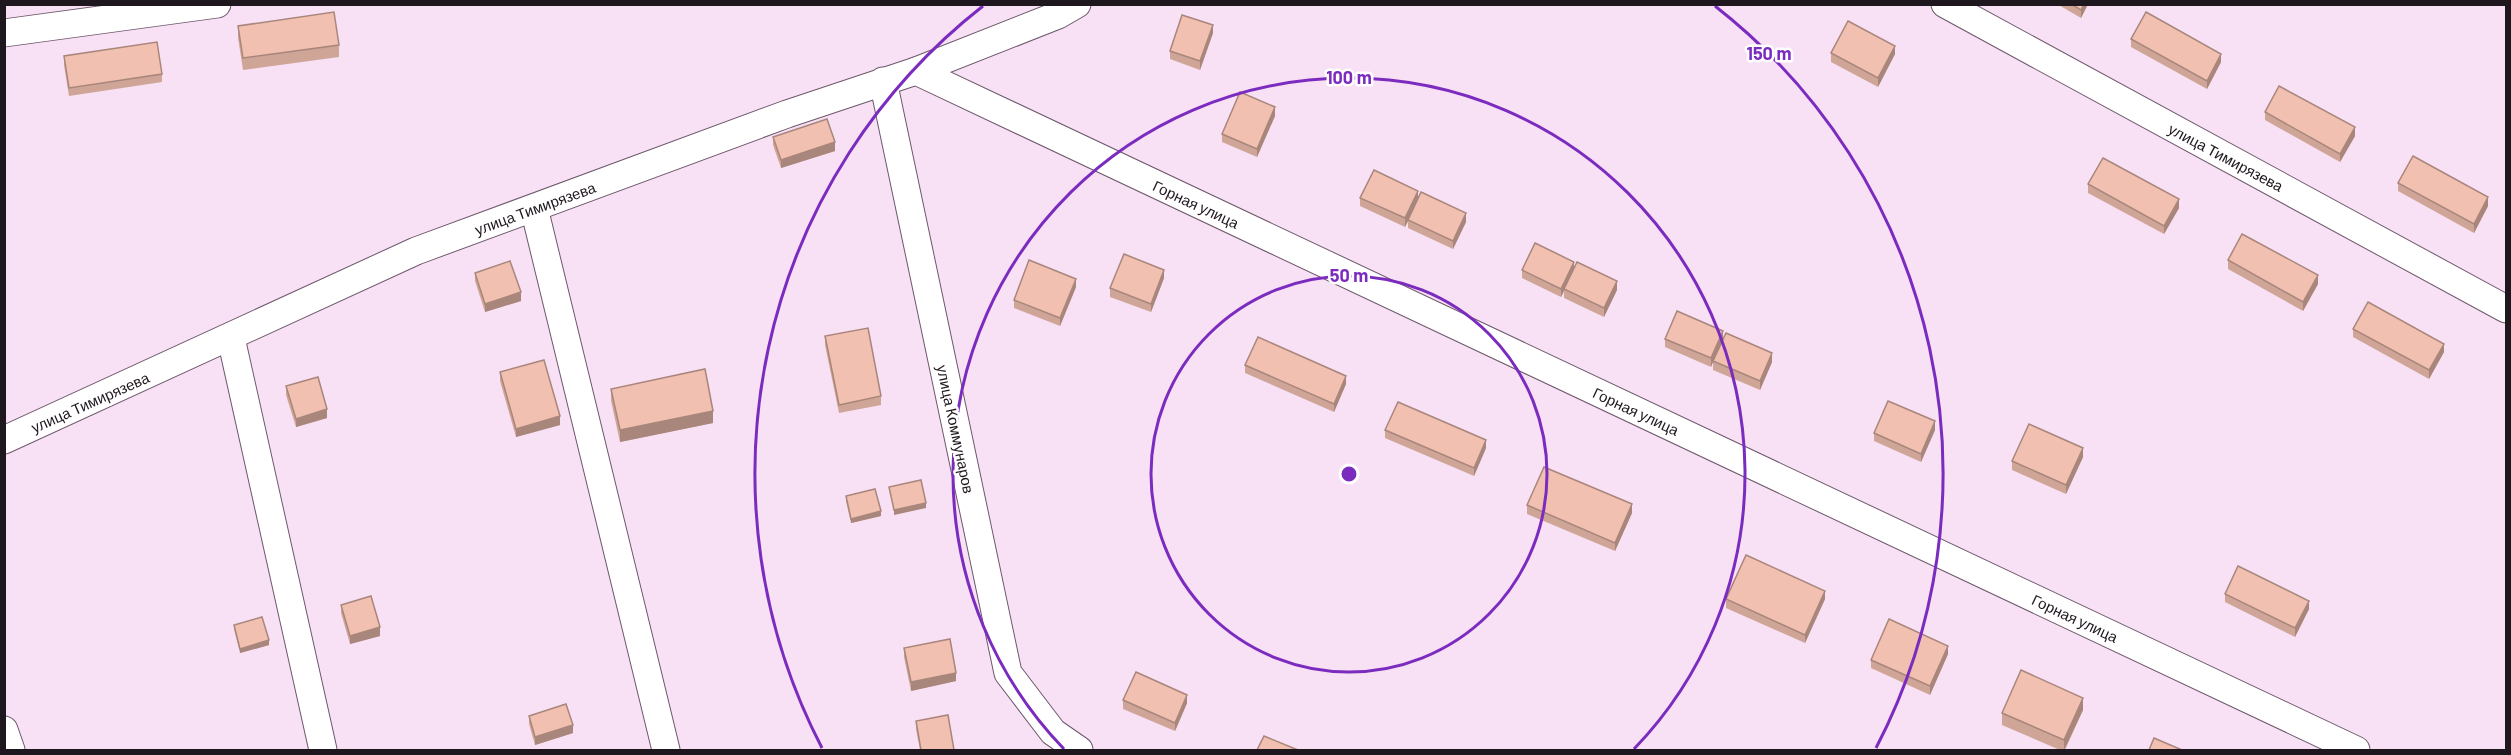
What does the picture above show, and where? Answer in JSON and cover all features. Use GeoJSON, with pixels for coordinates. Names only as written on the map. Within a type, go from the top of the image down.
{"type":"FeatureCollection","features":[{"type":"Feature","properties":{"kind":"street"},"geometry":{"type":"LineString","coordinates":[[4,33],[217,4]]}},
{"type":"Feature","properties":{"kind":"street","name":"улица Тимирязева"},"geometry":{"type":"LineString","coordinates":[[4,440],[231,338],[416,251],[916,71],[1058,15],[1077,4]]}},
{"type":"Feature","properties":{"kind":"street","name":"улица Тимирязева"},"geometry":{"type":"LineString","coordinates":[[1945,4],[2506,309]]}},
{"type":"Feature","properties":{"kind":"street","name":"Горная улица"},"geometry":{"type":"LineString","coordinates":[[916,71],[2356,750]]}},
{"type":"Feature","properties":{"kind":"street","name":"улица Коммунаров"},"geometry":{"type":"LineString","coordinates":[[883,81],[1008,673],[1053,732],[1079,750]]}},
{"type":"Feature","properties":{"kind":"street"},"geometry":{"type":"LineString","coordinates":[[534,208],[666,750]]}},
{"type":"Feature","properties":{"kind":"street"},"geometry":{"type":"LineString","coordinates":[[231,338],[322,750]]}},
{"type":"Feature","properties":{"kind":"street"},"geometry":{"type":"LineString","coordinates":[[4,730],[11,750]]}},
{"type":"Feature","properties":{"kind":"building"},"geometry":{"type":"Polygon","coordinates":[[[2071,4],[2084,4],[2081,10],[2071,4]]]}},
{"type":"Feature","properties":{"kind":"building"},"geometry":{"type":"Polygon","coordinates":[[[334,12],[339,45],[243,58],[238,26],[334,12]]]}},
{"type":"Feature","properties":{"kind":"building"},"geometry":{"type":"Polygon","coordinates":[[[2146,12],[2221,54],[2207,81],[2131,39],[2146,12]]]}},
{"type":"Feature","properties":{"kind":"building"},"geometry":{"type":"Polygon","coordinates":[[[1182,15],[1213,25],[1200,61],[1170,51],[1182,15]]]}},
{"type":"Feature","properties":{"kind":"building"},"geometry":{"type":"Polygon","coordinates":[[[1848,21],[1895,46],[1878,78],[1831,53],[1848,21]]]}},
{"type":"Feature","properties":{"kind":"building"},"geometry":{"type":"Polygon","coordinates":[[[157,42],[162,74],[69,88],[64,56],[157,42]]]}},
{"type":"Feature","properties":{"kind":"building"},"geometry":{"type":"Polygon","coordinates":[[[2279,86],[2355,127],[2340,154],[2265,112],[2279,86]]]}},
{"type":"Feature","properties":{"kind":"building"},"geometry":{"type":"Polygon","coordinates":[[[1240,92],[1275,107],[1257,149],[1222,134],[1240,92]]]}},
{"type":"Feature","properties":{"kind":"building"},"geometry":{"type":"Polygon","coordinates":[[[827,119],[835,142],[781,160],[773,137],[827,119]]]}},
{"type":"Feature","properties":{"kind":"building"},"geometry":{"type":"Polygon","coordinates":[[[2413,156],[2488,197],[2474,224],[2398,183],[2413,156]]]}},
{"type":"Feature","properties":{"kind":"building"},"geometry":{"type":"Polygon","coordinates":[[[2103,158],[2179,199],[2164,226],[2088,184],[2103,158]]]}},
{"type":"Feature","properties":{"kind":"building"},"geometry":{"type":"Polygon","coordinates":[[[1374,170],[1418,191],[1405,218],[1360,198],[1374,170]]]}},
{"type":"Feature","properties":{"kind":"building"},"geometry":{"type":"Polygon","coordinates":[[[1421,192],[1466,213],[1453,241],[1408,220],[1421,192]]]}},
{"type":"Feature","properties":{"kind":"building"},"geometry":{"type":"Polygon","coordinates":[[[2242,234],[2318,275],[2303,302],[2228,260],[2242,234]]]}},
{"type":"Feature","properties":{"kind":"building"},"geometry":{"type":"Polygon","coordinates":[[[1535,243],[1574,262],[1561,289],[1522,270],[1535,243]]]}},
{"type":"Feature","properties":{"kind":"building"},"geometry":{"type":"Polygon","coordinates":[[[1124,254],[1164,270],[1151,304],[1110,288],[1124,254]]]}},
{"type":"Feature","properties":{"kind":"building"},"geometry":{"type":"Polygon","coordinates":[[[1029,260],[1076,279],[1060,318],[1014,300],[1029,260]]]}},
{"type":"Feature","properties":{"kind":"building"},"geometry":{"type":"Polygon","coordinates":[[[510,261],[521,292],[485,304],[475,273],[510,261]]]}},
{"type":"Feature","properties":{"kind":"building"},"geometry":{"type":"Polygon","coordinates":[[[1577,262],[1617,281],[1604,308],[1564,289],[1577,262]]]}},
{"type":"Feature","properties":{"kind":"building"},"geometry":{"type":"Polygon","coordinates":[[[2368,302],[2444,344],[2429,370],[2353,329],[2368,302]]]}},
{"type":"Feature","properties":{"kind":"building"},"geometry":{"type":"Polygon","coordinates":[[[1677,311],[1723,331],[1711,358],[1665,339],[1677,311]]]}},
{"type":"Feature","properties":{"kind":"building"},"geometry":{"type":"Polygon","coordinates":[[[868,328],[881,396],[839,405],[825,336],[868,328]]]}},
{"type":"Feature","properties":{"kind":"building"},"geometry":{"type":"Polygon","coordinates":[[[1726,333],[1772,353],[1760,381],[1713,361],[1726,333]]]}},
{"type":"Feature","properties":{"kind":"building"},"geometry":{"type":"Polygon","coordinates":[[[1258,337],[1346,376],[1334,404],[1245,365],[1258,337]]]}},
{"type":"Feature","properties":{"kind":"building"},"geometry":{"type":"Polygon","coordinates":[[[544,360],[560,416],[516,429],[500,372],[544,360]]]}},
{"type":"Feature","properties":{"kind":"building"},"geometry":{"type":"Polygon","coordinates":[[[705,369],[713,411],[620,430],[611,389],[705,369]]]}},
{"type":"Feature","properties":{"kind":"building"},"geometry":{"type":"Polygon","coordinates":[[[318,377],[327,409],[296,419],[286,386],[318,377]]]}},
{"type":"Feature","properties":{"kind":"building"},"geometry":{"type":"Polygon","coordinates":[[[1888,401],[1935,421],[1921,454],[1874,433],[1888,401]]]}},
{"type":"Feature","properties":{"kind":"building"},"geometry":{"type":"Polygon","coordinates":[[[1398,402],[1486,440],[1474,468],[1385,430],[1398,402]]]}},
{"type":"Feature","properties":{"kind":"building"},"geometry":{"type":"Polygon","coordinates":[[[2029,424],[2083,448],[2066,485],[2012,461],[2029,424]]]}},
{"type":"Feature","properties":{"kind":"building"},"geometry":{"type":"Polygon","coordinates":[[[1544,467],[1632,504],[1615,543],[1527,505],[1544,467]]]}},
{"type":"Feature","properties":{"kind":"building"},"geometry":{"type":"Polygon","coordinates":[[[921,480],[926,503],[894,510],[889,487],[921,480]]]}},
{"type":"Feature","properties":{"kind":"building"},"geometry":{"type":"Polygon","coordinates":[[[875,489],[881,511],[851,519],[846,496],[875,489]]]}},
{"type":"Feature","properties":{"kind":"building"},"geometry":{"type":"Polygon","coordinates":[[[1746,555],[1825,591],[1805,635],[1726,599],[1746,555]]]}},
{"type":"Feature","properties":{"kind":"building"},"geometry":{"type":"Polygon","coordinates":[[[2238,566],[2309,601],[2295,628],[2225,594],[2238,566]]]}},
{"type":"Feature","properties":{"kind":"building"},"geometry":{"type":"Polygon","coordinates":[[[371,596],[380,627],[350,636],[341,605],[371,596]]]}},
{"type":"Feature","properties":{"kind":"building"},"geometry":{"type":"Polygon","coordinates":[[[262,617],[269,640],[240,649],[234,625],[262,617]]]}},
{"type":"Feature","properties":{"kind":"building"},"geometry":{"type":"Polygon","coordinates":[[[1889,619],[1948,646],[1930,686],[1871,660],[1889,619]]]}},
{"type":"Feature","properties":{"kind":"building"},"geometry":{"type":"Polygon","coordinates":[[[950,639],[956,673],[911,682],[904,648],[950,639]]]}},
{"type":"Feature","properties":{"kind":"building"},"geometry":{"type":"Polygon","coordinates":[[[2021,670],[2083,698],[2064,740],[2002,713],[2021,670]]]}},
{"type":"Feature","properties":{"kind":"building"},"geometry":{"type":"Polygon","coordinates":[[[1136,672],[1187,695],[1175,723],[1123,700],[1136,672]]]}},
{"type":"Feature","properties":{"kind":"building"},"geometry":{"type":"Polygon","coordinates":[[[566,704],[573,725],[535,737],[529,716],[566,704]]]}},
{"type":"Feature","properties":{"kind":"building"},"geometry":{"type":"Polygon","coordinates":[[[948,715],[954,750],[921,750],[916,721],[948,715]]]}},
{"type":"Feature","properties":{"kind":"building"},"geometry":{"type":"Polygon","coordinates":[[[1264,736],[1298,750],[1257,750],[1264,736]]]}},
{"type":"Feature","properties":{"kind":"building"},"geometry":{"type":"Polygon","coordinates":[[[2154,738],[2182,750],[2149,750],[2154,738]]]}}]}
